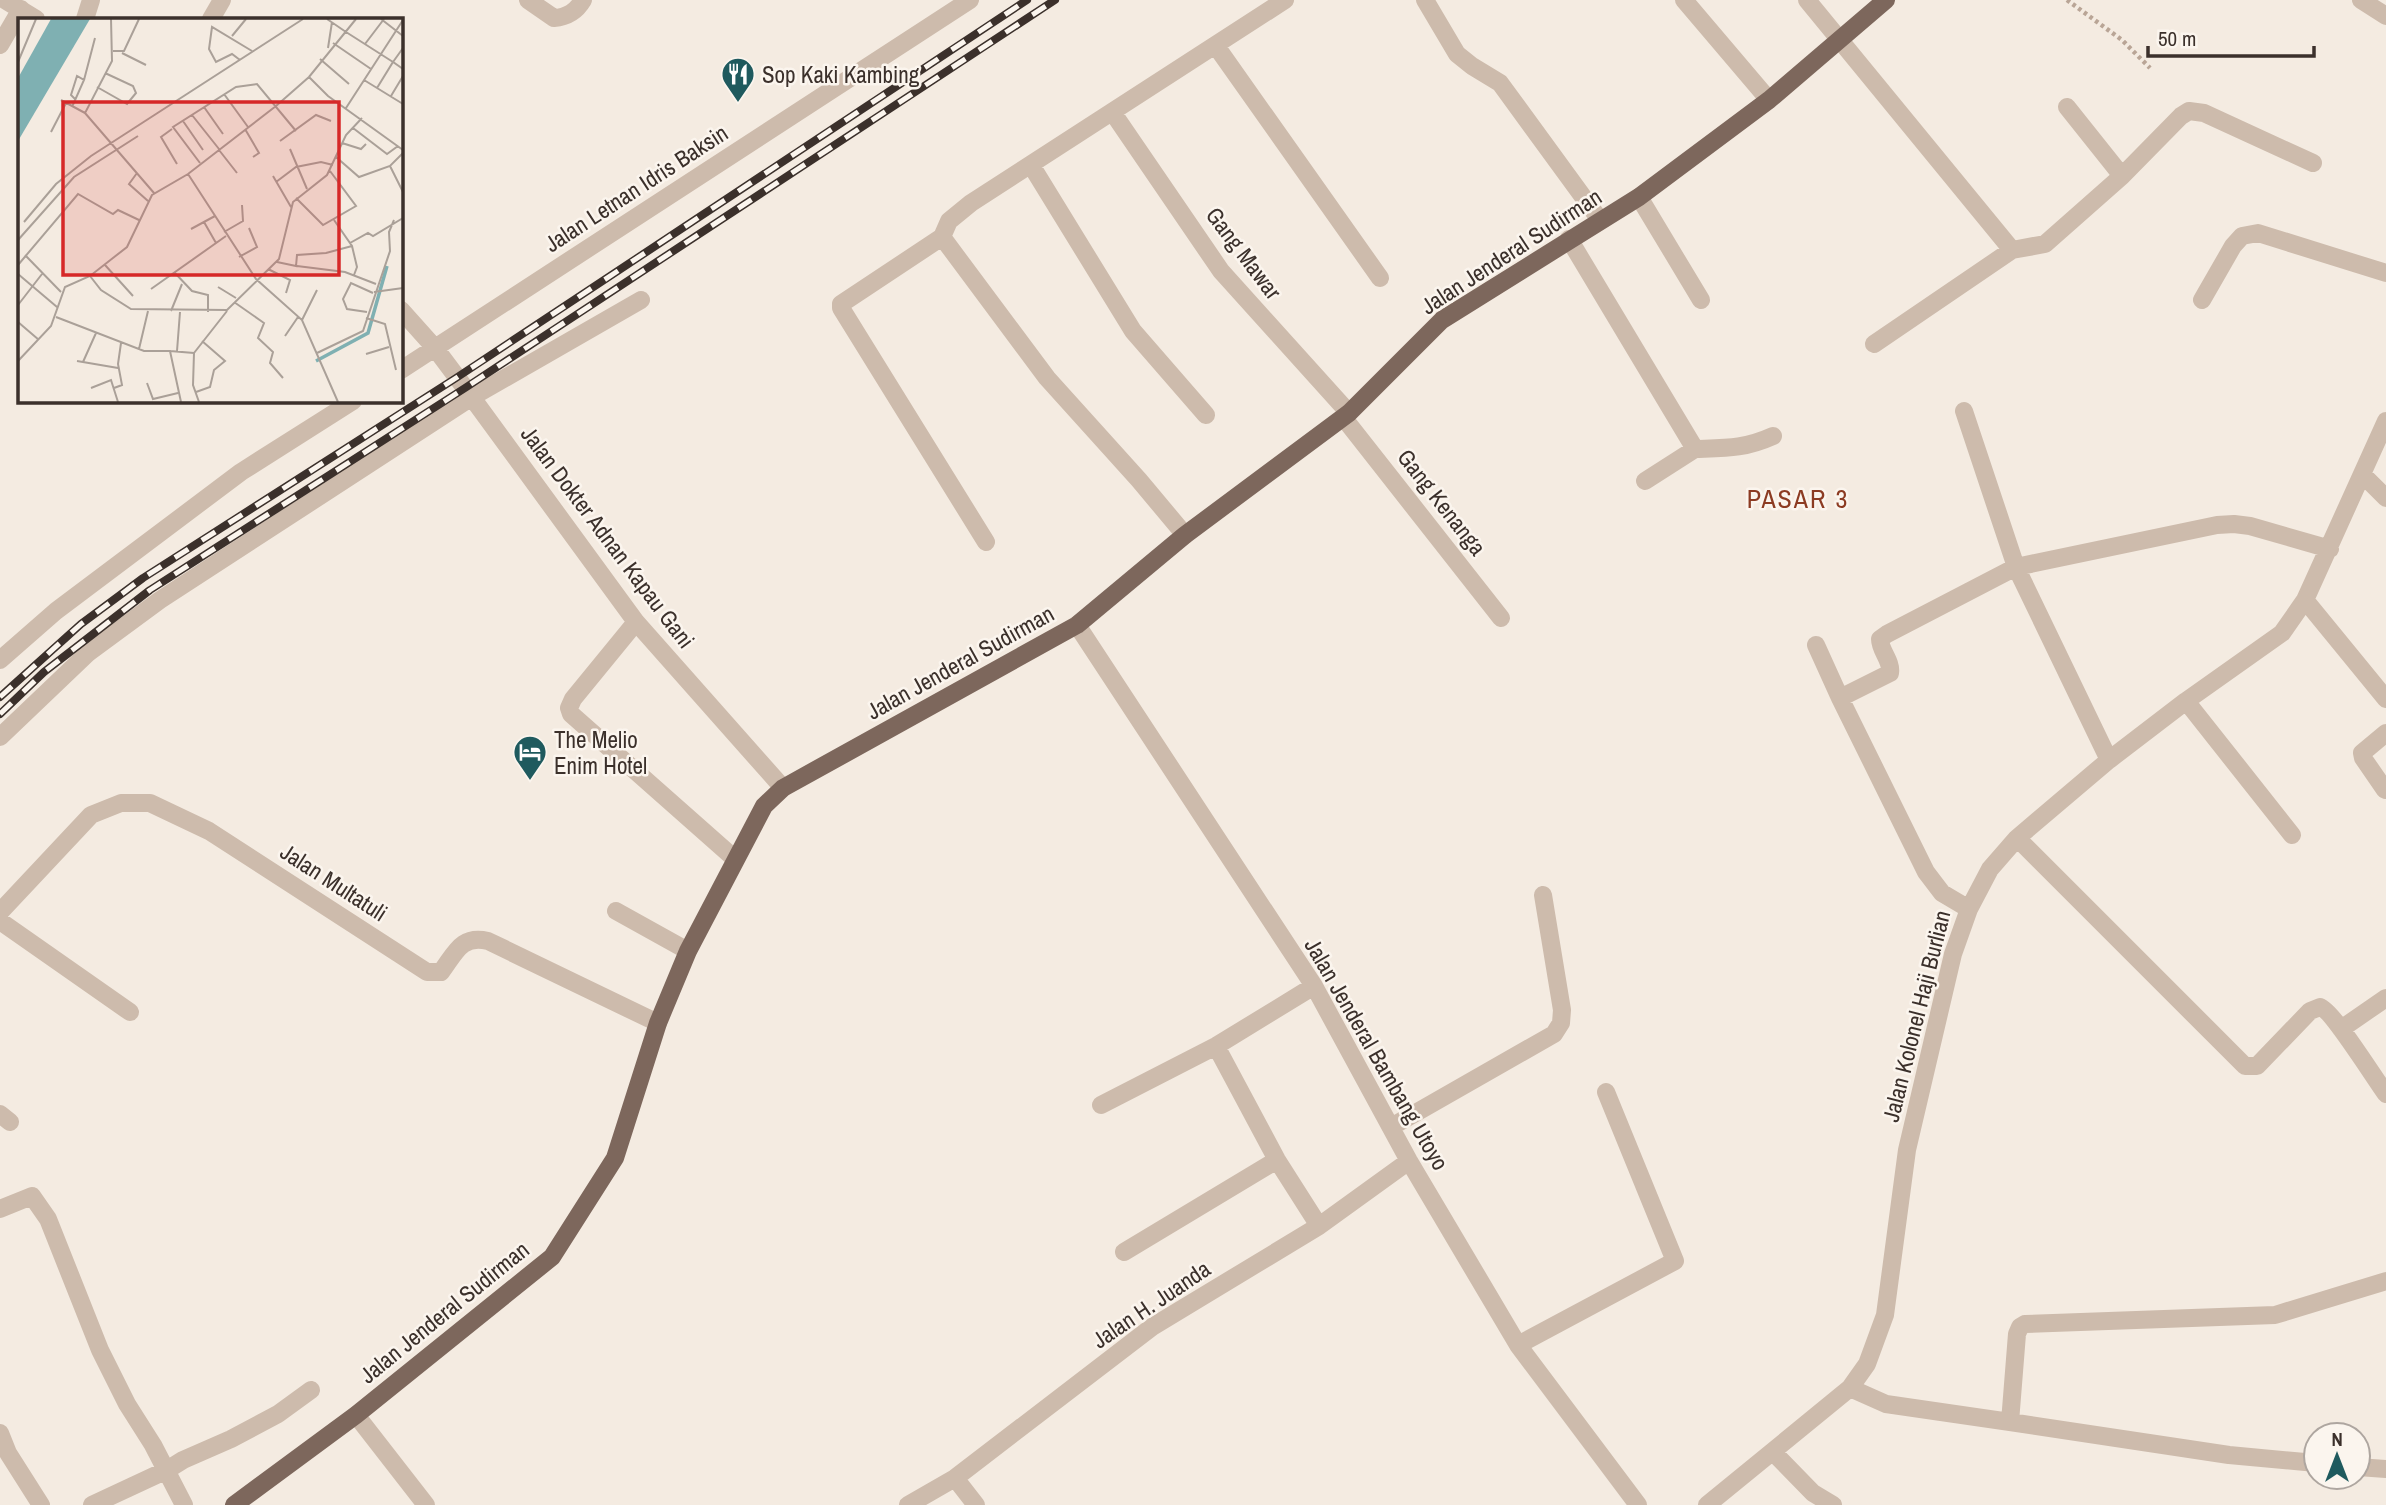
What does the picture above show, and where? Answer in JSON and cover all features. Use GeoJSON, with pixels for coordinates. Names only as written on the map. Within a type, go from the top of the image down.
{"type":"FeatureCollection","features":[{"type":"Feature","properties":{"kind":"main road","name":"Jalan Jenderal Sudirman"},"geometry":{"type":"LineString","coordinates":[[234,1505],[355,1415],[552,1257],[615,1158],[658,1023],[688,951],[764,806],[783,788],[1077,625],[1185,535],[1346,415],[1442,320],[1639,197],[1769,100],[1886,0]]}},
{"type":"Feature","properties":{"kind":"street"},"geometry":{"type":"LineString","coordinates":[[5,0],[34,18]]}},
{"type":"Feature","properties":{"kind":"street"},"geometry":{"type":"LineString","coordinates":[[85,18],[92,0]]}},
{"type":"Feature","properties":{"kind":"street"},"geometry":{"type":"LineString","coordinates":[[212,18],[222,0]]}},
{"type":"Feature","properties":{"kind":"street"},"geometry":{"type":"LineString","coordinates":[[528,0],[554,18],[566,17],[579,7],[583,0]]}},
{"type":"Feature","properties":{"kind":"street","name":"Jalan Letnan Idris Baksin"},"geometry":{"type":"LineString","coordinates":[[402,369],[970,0]]}},
{"type":"Feature","properties":{"kind":"street"},"geometry":{"type":"LineString","coordinates":[[986,542],[841,304],[942,237],[948,221],[971,202],[1285,0]]}},
{"type":"Feature","properties":{"kind":"street"},"geometry":{"type":"LineString","coordinates":[[1425,0],[1457,54],[1500,83],[1600,220]]}},
{"type":"Feature","properties":{"kind":"street"},"geometry":{"type":"LineString","coordinates":[[1684,0],[1769,100]]}},
{"type":"Feature","properties":{"kind":"street"},"geometry":{"type":"LineString","coordinates":[[1807,0],[2012,250]]}},
{"type":"Feature","properties":{"kind":"street"},"geometry":{"type":"LineString","coordinates":[[2361,0],[2386,16]]}},
{"type":"Feature","properties":{"kind":"street"},"geometry":{"type":"LineString","coordinates":[[0,46],[21,9]]}},
{"type":"Feature","properties":{"kind":"street"},"geometry":{"type":"LineString","coordinates":[[1216,46],[1380,278]]}},
{"type":"Feature","properties":{"kind":"street"},"geometry":{"type":"LineString","coordinates":[[2067,107],[2122,176]]}},
{"type":"Feature","properties":{"kind":"street"},"geometry":{"type":"LineString","coordinates":[[1874,344],[2012,250],[2045,244],[2122,176],[2189,111],[2204,113],[2313,163]]}},
{"type":"Feature","properties":{"kind":"street","name":"Gang Mawar"},"geometry":{"type":"LineString","coordinates":[[1113,113],[1222,271],[1346,415]]}},
{"type":"Feature","properties":{"kind":"street"},"geometry":{"type":"LineString","coordinates":[[1031,164],[1133,331],[1206,415]]}},
{"type":"Feature","properties":{"kind":"street"},"geometry":{"type":"LineString","coordinates":[[1639,197],[1701,300]]}},
{"type":"Feature","properties":{"kind":"street"},"geometry":{"type":"LineString","coordinates":[[2202,300],[2233,246],[2242,236],[2258,233],[2386,273]]}},
{"type":"Feature","properties":{"kind":"street"},"geometry":{"type":"LineString","coordinates":[[942,237],[1047,378],[1185,535]]}},
{"type":"Feature","properties":{"kind":"street"},"geometry":{"type":"LineString","coordinates":[[1569,239],[1695,449]]}},
{"type":"Feature","properties":{"kind":"street"},"geometry":{"type":"LineString","coordinates":[[0,737],[88,653],[160,600],[472,397],[641,300]]}},
{"type":"Feature","properties":{"kind":"street","name":"Jalan Dokter Adnan Kapau Gani"},"geometry":{"type":"LineString","coordinates":[[402,311],[435,348],[472,397],[636,622],[783,788]]}},
{"type":"Feature","properties":{"kind":"street"},"geometry":{"type":"LineString","coordinates":[[0,660],[56,611],[242,472],[351,402]]}},
{"type":"Feature","properties":{"kind":"street"},"geometry":{"type":"LineString","coordinates":[[1964,411],[2016,567],[2109,760]]}},
{"type":"Feature","properties":{"kind":"street","name":"Gang Kenanga"},"geometry":{"type":"LineString","coordinates":[[1346,415],[1501,618]]}},
{"type":"Feature","properties":{"kind":"street","name":"Jalan Kolonel Haji Burlian"},"geometry":{"type":"LineString","coordinates":[[1707,1505],[1850,1388],[1867,1364],[1885,1315],[1908,1150],[1953,954],[1969,909],[1990,869],[2017,838],[2109,760],[2282,633],[2305,600],[2386,421]]}},
{"type":"Feature","properties":{"kind":"street"},"geometry":{"type":"LineString","coordinates":[[1645,481],[1695,449],[1751,446],[1773,436]]}},
{"type":"Feature","properties":{"kind":"street"},"geometry":{"type":"LineString","coordinates":[[2363,475],[2386,498]]}},
{"type":"Feature","properties":{"kind":"street"},"geometry":{"type":"LineString","coordinates":[[1840,698],[1890,673],[1891,667],[1880,646],[1880,639],[2016,567],[2217,525],[2234,524],[2330,549]]}},
{"type":"Feature","properties":{"kind":"street"},"geometry":{"type":"LineString","coordinates":[[2305,600],[2386,699]]}},
{"type":"Feature","properties":{"kind":"street"},"geometry":{"type":"LineString","coordinates":[[636,622],[573,699],[569,708],[571,713],[735,859]]}},
{"type":"Feature","properties":{"kind":"street","name":"Jalan Jenderal Bambang Utoyo"},"geometry":{"type":"LineString","coordinates":[[1077,625],[1314,986],[1409,1161],[1518,1345],[1638,1505]]}},
{"type":"Feature","properties":{"kind":"street"},"geometry":{"type":"LineString","coordinates":[[1816,645],[1926,872],[1941,893],[1969,909]]}},
{"type":"Feature","properties":{"kind":"street"},"geometry":{"type":"LineString","coordinates":[[2186,701],[2292,835]]}},
{"type":"Feature","properties":{"kind":"street"},"geometry":{"type":"LineString","coordinates":[[2385,790],[2361,753],[2386,733]]}},
{"type":"Feature","properties":{"kind":"street","name":"Jalan Multatuli"},"geometry":{"type":"LineString","coordinates":[[0,912],[91,815],[121,803],[150,803],[209,831],[427,972],[442,972],[462,944],[475,938],[488,941],[658,1023]]}},
{"type":"Feature","properties":{"kind":"street"},"geometry":{"type":"LineString","coordinates":[[2017,838],[2245,1066],[2258,1066],[2314,1008],[2325,1008],[2386,1094]]}},
{"type":"Feature","properties":{"kind":"street"},"geometry":{"type":"LineString","coordinates":[[1391,1127],[1554,1034],[1561,1023],[1562,1010],[1543,895]]}},
{"type":"Feature","properties":{"kind":"street"},"geometry":{"type":"LineString","coordinates":[[616,911],[688,951]]}},
{"type":"Feature","properties":{"kind":"street"},"geometry":{"type":"LineString","coordinates":[[0,921],[130,1013]]}},
{"type":"Feature","properties":{"kind":"street"},"geometry":{"type":"LineString","coordinates":[[1101,1105],[1216,1046],[1314,986]]}},
{"type":"Feature","properties":{"kind":"street"},"geometry":{"type":"LineString","coordinates":[[2341,1029],[2386,999]]}},
{"type":"Feature","properties":{"kind":"street"},"geometry":{"type":"LineString","coordinates":[[1216,1046],[1277,1160],[1319,1226]]}},
{"type":"Feature","properties":{"kind":"street"},"geometry":{"type":"LineString","coordinates":[[1518,1345],[1675,1261],[1606,1092]]}},
{"type":"Feature","properties":{"kind":"street"},"geometry":{"type":"LineString","coordinates":[[1124,1252],[1277,1160]]}},
{"type":"Feature","properties":{"kind":"street","name":"Jalan H. Juanda"},"geometry":{"type":"LineString","coordinates":[[908,1505],[955,1478],[1152,1327],[1319,1226],[1409,1161]]}},
{"type":"Feature","properties":{"kind":"street"},"geometry":{"type":"LineString","coordinates":[[0,1209],[32,1196],[48,1219],[100,1350],[184,1505]]}},
{"type":"Feature","properties":{"kind":"street"},"geometry":{"type":"LineString","coordinates":[[2010,1422],[2017,1334],[2025,1324],[2275,1315],[2386,1281]]}},
{"type":"Feature","properties":{"kind":"street"},"geometry":{"type":"LineString","coordinates":[[1850,1388],[1886,1404],[2229,1455],[2302,1462]]}},
{"type":"Feature","properties":{"kind":"street"},"geometry":{"type":"LineString","coordinates":[[92,1505],[231,1439],[278,1414],[311,1390]]}},
{"type":"Feature","properties":{"kind":"street"},"geometry":{"type":"LineString","coordinates":[[355,1415],[426,1505]]}},
{"type":"Feature","properties":{"kind":"street"},"geometry":{"type":"LineString","coordinates":[[0,1433],[8,1453],[41,1505]]}},
{"type":"Feature","properties":{"kind":"street"},"geometry":{"type":"LineString","coordinates":[[1773,1452],[1813,1493],[1833,1505]]}},
{"type":"Feature","properties":{"kind":"street"},"geometry":{"type":"LineString","coordinates":[[955,1478],[976,1505]]}},
{"type":"Feature","properties":{"kind":"path"},"geometry":{"type":"LineString","coordinates":[[2067,0],[2122,40],[2150,68]]}},
{"type":"Feature","properties":{"kind":"railway"},"geometry":{"type":"LineString","coordinates":[[0,697],[81,624],[143,578],[456,378],[1027,0]]}},
{"type":"Feature","properties":{"kind":"railway"},"geometry":{"type":"LineString","coordinates":[[0,714],[44,672],[150,590],[465,388],[1055,0]]}},
{"type":"Feature","properties":{"kind":"place","name":"Sop Kaki Kambing"},"geometry":{"type":"Point","coordinates":[738,104]}},
{"type":"Feature","properties":{"kind":"place","name":"The Melio Enim Hotel"},"geometry":{"type":"Point","coordinates":[530,782]}},
{"type":"Feature","properties":{"kind":"district","name":"PASAR 3"},"geometry":{"type":"Point","coordinates":[1798,498]}}]}
